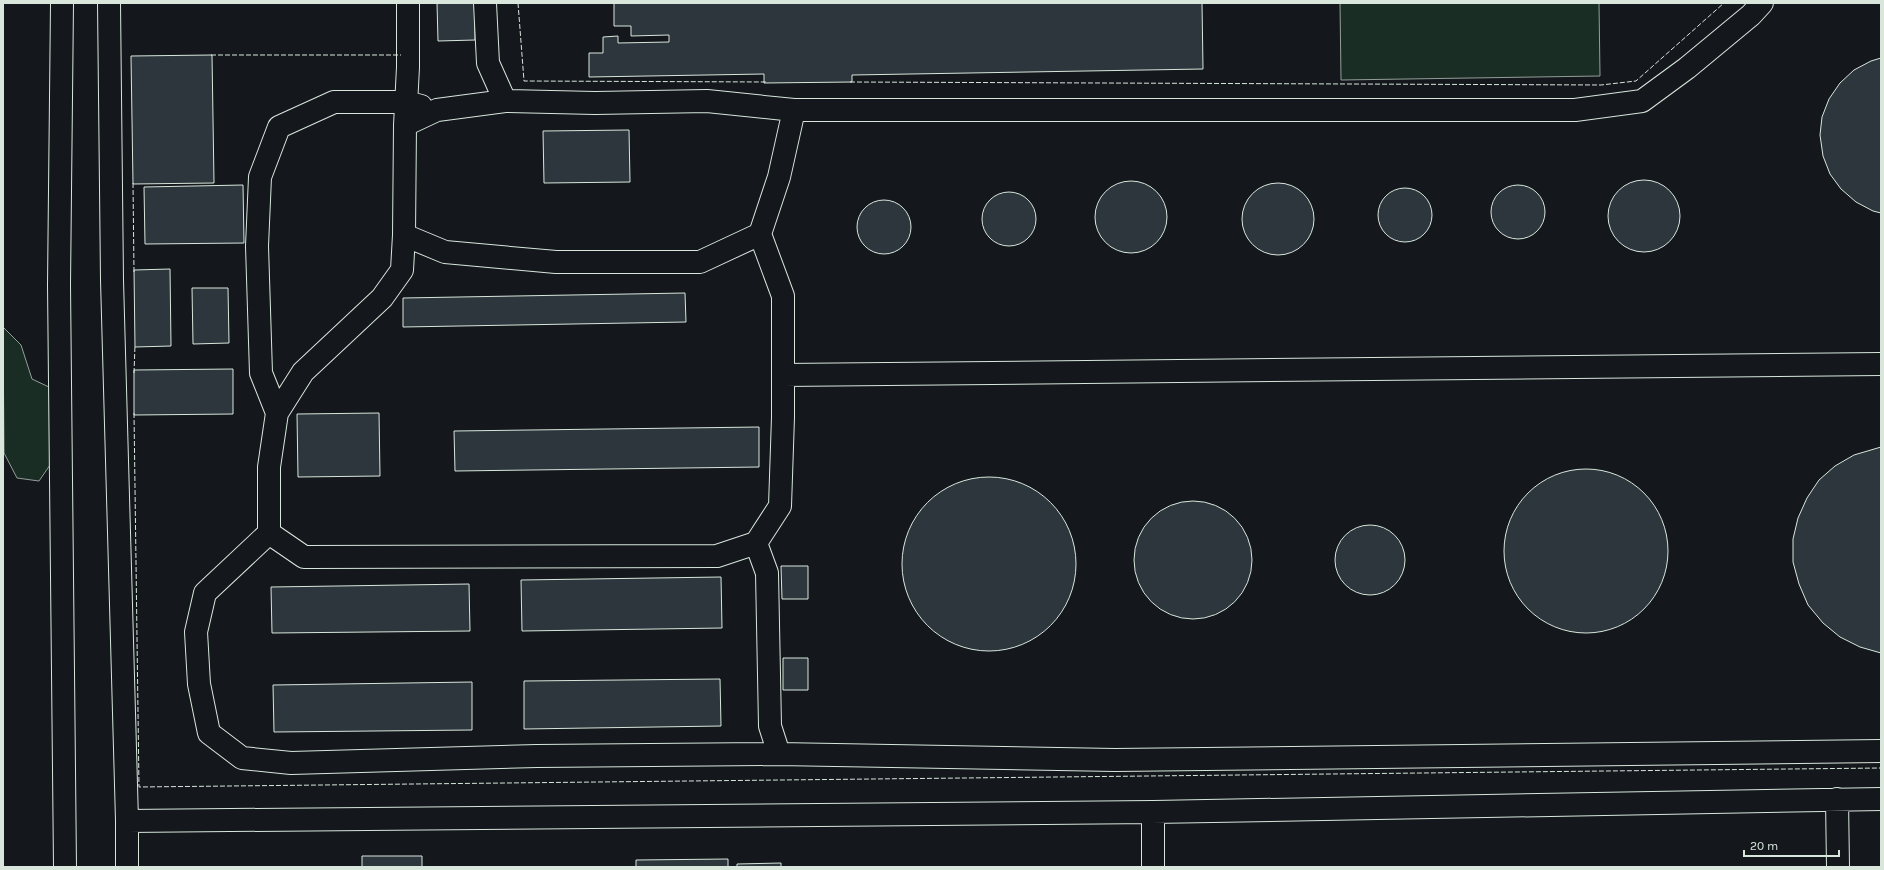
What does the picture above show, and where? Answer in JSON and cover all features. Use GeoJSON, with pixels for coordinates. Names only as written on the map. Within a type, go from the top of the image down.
{"type":"FeatureCollection","features":[{"type":"Feature","properties":{"kind":"lane"},"geometry":{"type":"LineString","coordinates":[[62,3],[59,286],[65,867]]}},
{"type":"Feature","properties":{"kind":"lane"},"geometry":{"type":"LineString","coordinates":[[109,3],[112,280],[127,867]]}},
{"type":"Feature","properties":{"kind":"lane"},"geometry":{"type":"LineString","coordinates":[[408,3],[408,67],[405,125],[404,235],[402,270],[382,298],[303,372],[277,413],[269,467],[269,533],[205,593],[196,632],[199,684],[210,733],[242,758],[292,763],[538,756],[779,754],[1123,760],[1881,751]]}},
{"type":"Feature","properties":{"kind":"lane"},"geometry":{"type":"LineString","coordinates":[[485,3],[488,63],[505,101]]}},
{"type":"Feature","properties":{"kind":"lane"},"geometry":{"type":"LineString","coordinates":[[405,125],[437,110],[505,101],[595,103],[707,101],[794,110],[1575,110],[1642,101],[1687,68],[1750,15],[1762,3]]}},
{"type":"Feature","properties":{"kind":"lane"},"geometry":{"type":"LineString","coordinates":[[277,413],[261,374],[257,246],[260,178],[279,127],[334,102],[406,102],[437,110]]}},
{"type":"Feature","properties":{"kind":"lane"},"geometry":{"type":"LineString","coordinates":[[269,533],[304,557],[717,556],[756,543],[780,506],[784,375],[783,296],[760,234],[779,177],[794,110]]}},
{"type":"Feature","properties":{"kind":"lane"},"geometry":{"type":"LineString","coordinates":[[404,235],[445,252],[572,262],[700,262],[760,234]]}},
{"type":"Feature","properties":{"kind":"lane"},"geometry":{"type":"LineString","coordinates":[[784,375],[1881,364]]}},
{"type":"Feature","properties":{"kind":"lane"},"geometry":{"type":"LineString","coordinates":[[756,543],[767,573],[770,726],[779,754]]}},
{"type":"Feature","properties":{"kind":"lane"},"geometry":{"type":"LineString","coordinates":[[1837,799],[1838,867]]}},
{"type":"Feature","properties":{"kind":"lane"},"geometry":{"type":"LineString","coordinates":[[126,821],[1153,812],[1881,799]]}},
{"type":"Feature","properties":{"kind":"lane"},"geometry":{"type":"LineString","coordinates":[[1153,812],[1153,867]]}},
{"type":"Feature","properties":{"kind":"green space"},"geometry":{"type":"Polygon","coordinates":[[[1340,3],[1599,3],[1600,76],[1341,80],[1340,3]]]}},
{"type":"Feature","properties":{"kind":"green space"},"geometry":{"type":"Polygon","coordinates":[[[3,327],[21,345],[32,379],[51,388],[50,465],[39,481],[17,478],[4,453],[3,327]]]}},
{"type":"Feature","properties":{"kind":"building"},"geometry":{"type":"Polygon","coordinates":[[[437,3],[475,3],[475,40],[438,41],[437,3]]]}},
{"type":"Feature","properties":{"kind":"building"},"geometry":{"type":"Polygon","coordinates":[[[614,3],[1202,3],[1203,69],[852,75],[852,82],[764,83],[764,74],[589,77],[589,53],[603,53],[603,37],[618,36],[618,43],[669,42],[669,35],[631,36],[631,26],[614,26],[614,3]]]}},
{"type":"Feature","properties":{"kind":"building"},"geometry":{"type":"Polygon","coordinates":[[[212,55],[214,183],[133,184],[131,56],[212,55]]]}},
{"type":"Feature","properties":{"kind":"building"},"geometry":{"type":"Polygon","coordinates":[[[1881,58],[1881,213],[1873,211],[1856,202],[1841,189],[1830,174],[1823,156],[1820,135],[1822,117],[1829,99],[1840,83],[1854,70],[1871,61],[1881,58]]]}},
{"type":"Feature","properties":{"kind":"building"},"geometry":{"type":"Polygon","coordinates":[[[629,130],[630,182],[544,183],[543,131],[629,130]]]}},
{"type":"Feature","properties":{"kind":"building"},"geometry":{"type":"Polygon","coordinates":[[[1644,180],[1664,186],[1674,196],[1680,216],[1674,236],[1664,246],[1644,252],[1624,246],[1614,236],[1608,216],[1614,196],[1624,186],[1644,180]]]}},
{"type":"Feature","properties":{"kind":"building"},"geometry":{"type":"Polygon","coordinates":[[[1131,181],[1151,187],[1161,197],[1167,217],[1161,237],[1151,247],[1131,253],[1111,247],[1101,237],[1095,217],[1101,197],[1111,187],[1131,181]]]}},
{"type":"Feature","properties":{"kind":"building"},"geometry":{"type":"Polygon","coordinates":[[[1278,183],[1298,189],[1308,199],[1314,219],[1308,239],[1298,249],[1278,255],[1258,249],[1248,239],[1242,219],[1248,199],[1258,189],[1278,183]]]}},
{"type":"Feature","properties":{"kind":"building"},"geometry":{"type":"Polygon","coordinates":[[[243,185],[244,243],[145,244],[144,187],[243,185]]]}},
{"type":"Feature","properties":{"kind":"building"},"geometry":{"type":"Polygon","coordinates":[[[1518,185],[1528,187],[1537,193],[1543,202],[1545,212],[1543,222],[1537,231],[1528,237],[1518,239],[1508,237],[1499,231],[1493,222],[1491,212],[1493,202],[1499,193],[1508,187],[1518,185]]]}},
{"type":"Feature","properties":{"kind":"building"},"geometry":{"type":"Polygon","coordinates":[[[1405,188],[1415,190],[1424,196],[1430,205],[1432,215],[1430,225],[1424,234],[1415,240],[1405,242],[1395,240],[1386,234],[1380,225],[1378,215],[1380,205],[1386,196],[1395,190],[1405,188]]]}},
{"type":"Feature","properties":{"kind":"building"},"geometry":{"type":"Polygon","coordinates":[[[1009,192],[1019,194],[1028,200],[1034,209],[1036,219],[1034,229],[1028,238],[1019,244],[1009,246],[999,244],[990,238],[984,229],[982,219],[984,209],[990,200],[999,194],[1009,192]]]}},
{"type":"Feature","properties":{"kind":"building"},"geometry":{"type":"Polygon","coordinates":[[[884,200],[894,202],[903,208],[909,217],[911,227],[909,237],[903,246],[894,252],[884,254],[874,252],[865,246],[859,237],[857,227],[859,217],[865,208],[874,202],[884,200]]]}},
{"type":"Feature","properties":{"kind":"building"},"geometry":{"type":"Polygon","coordinates":[[[170,269],[171,346],[135,347],[134,270],[170,269]]]}},
{"type":"Feature","properties":{"kind":"building"},"geometry":{"type":"Polygon","coordinates":[[[192,288],[228,288],[229,343],[193,344],[192,288]]]}},
{"type":"Feature","properties":{"kind":"building"},"geometry":{"type":"Polygon","coordinates":[[[685,293],[686,322],[403,327],[403,298],[685,293]]]}},
{"type":"Feature","properties":{"kind":"building"},"geometry":{"type":"Polygon","coordinates":[[[233,369],[233,414],[134,415],[134,370],[233,369]]]}},
{"type":"Feature","properties":{"kind":"building"},"geometry":{"type":"Polygon","coordinates":[[[379,413],[380,476],[298,477],[297,414],[379,413]]]}},
{"type":"Feature","properties":{"kind":"building"},"geometry":{"type":"Polygon","coordinates":[[[759,427],[759,467],[455,471],[454,431],[759,427]]]}},
{"type":"Feature","properties":{"kind":"building"},"geometry":{"type":"Polygon","coordinates":[[[1881,447],[1881,653],[1860,647],[1840,637],[1823,623],[1808,605],[1799,584],[1793,562],[1793,539],[1798,518],[1807,498],[1819,480],[1835,466],[1854,455],[1881,447]]]}},
{"type":"Feature","properties":{"kind":"building"},"geometry":{"type":"Polygon","coordinates":[[[1586,469],[1610,473],[1631,483],[1644,493],[1654,506],[1664,527],[1668,551],[1664,575],[1654,596],[1644,609],[1631,619],[1610,629],[1586,633],[1562,629],[1541,619],[1528,609],[1518,596],[1508,575],[1504,551],[1508,527],[1518,506],[1528,493],[1541,483],[1562,473],[1586,469]]]}},
{"type":"Feature","properties":{"kind":"building"},"geometry":{"type":"Polygon","coordinates":[[[989,477],[1006,479],[1022,484],[1044,497],[1056,509],[1065,523],[1072,539],[1076,564],[1074,581],[1069,597],[1056,619],[1044,631],[1030,640],[1014,647],[989,651],[972,649],[956,644],[934,631],[922,619],[913,605],[906,589],[902,564],[904,547],[909,531],[922,509],[934,497],[948,488],[964,481],[989,477]]]}},
{"type":"Feature","properties":{"kind":"building"},"geometry":{"type":"Polygon","coordinates":[[[1193,501],[1216,505],[1235,518],[1248,537],[1252,560],[1248,583],[1235,602],[1216,615],[1193,619],[1170,615],[1151,602],[1138,583],[1134,560],[1138,537],[1151,518],[1170,505],[1193,501]]]}},
{"type":"Feature","properties":{"kind":"building"},"geometry":{"type":"Polygon","coordinates":[[[1363,525],[1377,525],[1390,531],[1399,540],[1405,553],[1403,573],[1395,585],[1377,595],[1363,595],[1350,589],[1341,580],[1335,567],[1335,553],[1341,540],[1350,531],[1363,525]]]}},
{"type":"Feature","properties":{"kind":"building"},"geometry":{"type":"Polygon","coordinates":[[[781,566],[808,566],[808,599],[782,599],[781,566]]]}},
{"type":"Feature","properties":{"kind":"building"},"geometry":{"type":"Polygon","coordinates":[[[721,577],[722,628],[522,631],[521,580],[721,577]]]}},
{"type":"Feature","properties":{"kind":"building"},"geometry":{"type":"Polygon","coordinates":[[[469,584],[470,631],[272,633],[271,587],[469,584]]]}},
{"type":"Feature","properties":{"kind":"building"},"geometry":{"type":"Polygon","coordinates":[[[783,658],[808,658],[808,690],[783,690],[783,658]]]}},
{"type":"Feature","properties":{"kind":"building"},"geometry":{"type":"Polygon","coordinates":[[[720,679],[721,726],[524,729],[524,681],[720,679]]]}},
{"type":"Feature","properties":{"kind":"building"},"geometry":{"type":"Polygon","coordinates":[[[472,682],[472,730],[274,732],[273,685],[472,682]]]}},
{"type":"Feature","properties":{"kind":"building"},"geometry":{"type":"Polygon","coordinates":[[[362,856],[422,856],[422,867],[362,867],[362,856]]]}},
{"type":"Feature","properties":{"kind":"building"},"geometry":{"type":"Polygon","coordinates":[[[728,859],[728,867],[636,867],[636,860],[728,859]]]}},
{"type":"Feature","properties":{"kind":"building"},"geometry":{"type":"Polygon","coordinates":[[[781,863],[781,867],[737,867],[737,864],[781,863]]]}},
{"type":"Feature","properties":{"kind":"fence"},"geometry":{"type":"LineString","coordinates":[[518,3],[524,81],[766,82]]}},
{"type":"Feature","properties":{"kind":"fence"},"geometry":{"type":"LineString","coordinates":[[850,82],[1601,85],[1636,81],[1724,3]]}},
{"type":"Feature","properties":{"kind":"fence"},"geometry":{"type":"LineString","coordinates":[[211,55],[401,55]]}},
{"type":"Feature","properties":{"kind":"fence"},"geometry":{"type":"LineString","coordinates":[[133,183],[134,273]]}},
{"type":"Feature","properties":{"kind":"fence"},"geometry":{"type":"LineString","coordinates":[[134,373],[135,345]]}},
{"type":"Feature","properties":{"kind":"fence"},"geometry":{"type":"LineString","coordinates":[[134,413],[139,787],[1881,768]]}}]}
